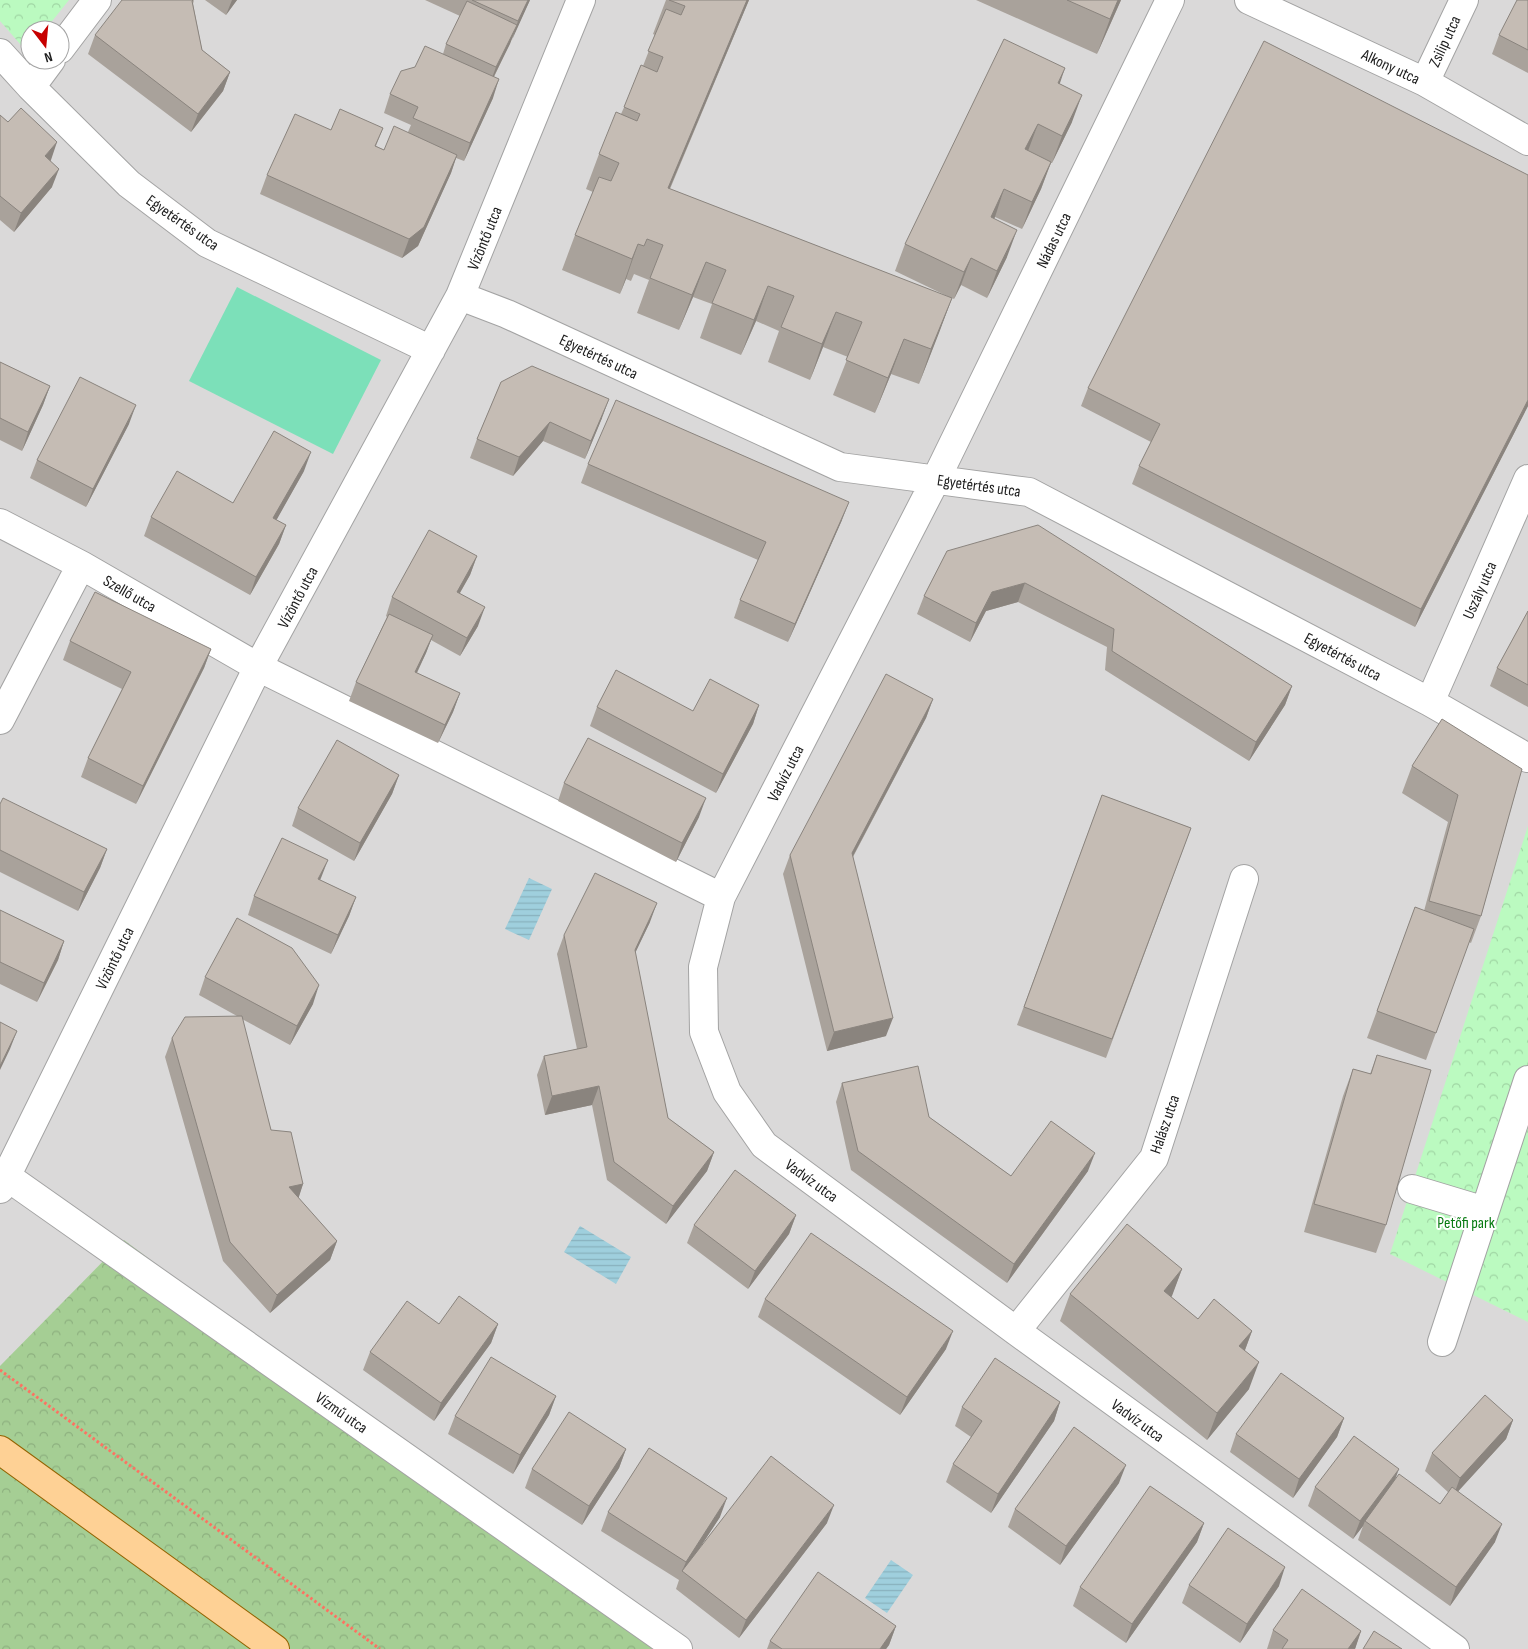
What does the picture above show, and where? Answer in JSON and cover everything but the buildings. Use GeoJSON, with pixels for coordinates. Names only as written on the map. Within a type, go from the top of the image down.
{"type":"FeatureCollection","features":[{"type":"Feature","properties":{"kind":"main road"},"geometry":{"type":"LineString","coordinates":[[0,1450],[275,1649]]}},
{"type":"Feature","properties":{"kind":"street"},"geometry":{"type":"LineString","coordinates":[[70,36],[97,0]]}},
{"type":"Feature","properties":{"kind":"street","name":"Vízöntő utca"},"geometry":{"type":"LineString","coordinates":[[3,1182],[258,667],[460,296],[581,0]]}},
{"type":"Feature","properties":{"kind":"street","name":"Nádas utca"},"geometry":{"type":"LineString","coordinates":[[936,479],[1170,0]]}},
{"type":"Feature","properties":{"kind":"street","name":"Alkony utca"},"geometry":{"type":"LineString","coordinates":[[1249,0],[1425,82],[1528,141]]}},
{"type":"Feature","properties":{"kind":"street","name":"Zsilip utca"},"geometry":{"type":"LineString","coordinates":[[1425,82],[1464,0]]}},
{"type":"Feature","properties":{"kind":"street","name":"Egyetértés utca"},"geometry":{"type":"LineString","coordinates":[[0,54],[129,184],[207,243],[430,350]]}},
{"type":"Feature","properties":{"kind":"street"},"geometry":{"type":"LineString","coordinates":[[31,87],[44,70]]}},
{"type":"Feature","properties":{"kind":"street","name":"Egyetértés utca"},"geometry":{"type":"LineString","coordinates":[[460,296],[507,314],[840,467],[1029,492],[1430,702],[1528,758]]}},
{"type":"Feature","properties":{"kind":"street","name":"Vadvíz utca"},"geometry":{"type":"LineString","coordinates":[[936,479],[721,897],[703,967],[704,1032],[726,1092],[764,1145],[1016,1331],[1455,1649]]}},
{"type":"Feature","properties":{"kind":"street","name":"Uszály utca"},"geometry":{"type":"LineString","coordinates":[[1430,702],[1521,516],[1528,479]]}},
{"type":"Feature","properties":{"kind":"street","name":"Szellő utca"},"geometry":{"type":"LineString","coordinates":[[0,523],[81,564],[258,667],[721,897]]}},
{"type":"Feature","properties":{"kind":"street"},"geometry":{"type":"LineString","coordinates":[[0,720],[81,564]]}},
{"type":"Feature","properties":{"kind":"street","name":"Halász utca"},"geometry":{"type":"LineString","coordinates":[[1016,1331],[1154,1158],[1244,879]]}},
{"type":"Feature","properties":{"kind":"street"},"geometry":{"type":"LineString","coordinates":[[1442,1342],[1528,1080]]}},
{"type":"Feature","properties":{"kind":"street","name":"Vízmű utca"},"geometry":{"type":"LineString","coordinates":[[3,1182],[678,1649]]}},
{"type":"Feature","properties":{"kind":"street"},"geometry":{"type":"LineString","coordinates":[[1412,1189],[1485,1211]]}},
{"type":"Feature","properties":{"kind":"path"},"geometry":{"type":"LineString","coordinates":[[0,1370],[380,1649]]}},
{"type":"Feature","properties":{"kind":"shaded area"},"geometry":{"type":"Polygon","coordinates":[[[0,0],[1528,0],[1528,1649],[670,1649],[0,1366],[0,0]]]}},
{"type":"Feature","properties":{"kind":"green space"},"geometry":{"type":"Polygon","coordinates":[[[0,0],[69,0],[53,20],[20,20],[20,44],[0,21],[0,0]]]}},
{"type":"Feature","properties":{"kind":"green space"},"geometry":{"type":"Polygon","coordinates":[[[237,287],[381,360],[333,454],[189,381],[237,287]]]}},
{"type":"Feature","properties":{"kind":"green space","name":"Petőfi park"},"geometry":{"type":"Polygon","coordinates":[[[1528,826],[1528,1322],[1390,1254],[1528,826]]]}},
{"type":"Feature","properties":{"kind":"green space"},"geometry":{"type":"Polygon","coordinates":[[[124,1240],[670,1649],[0,1649],[0,1366],[124,1240]]]}},
{"type":"Feature","properties":{"kind":"water"},"geometry":{"type":"Polygon","coordinates":[[[529,878],[552,889],[529,940],[505,929],[529,878]]]}},
{"type":"Feature","properties":{"kind":"water"},"geometry":{"type":"Polygon","coordinates":[[[580,1226],[631,1257],[616,1284],[564,1252],[580,1226]]]}},
{"type":"Feature","properties":{"kind":"water"},"geometry":{"type":"Polygon","coordinates":[[[891,1560],[913,1575],[887,1613],[865,1598],[891,1560]]]}}]}
